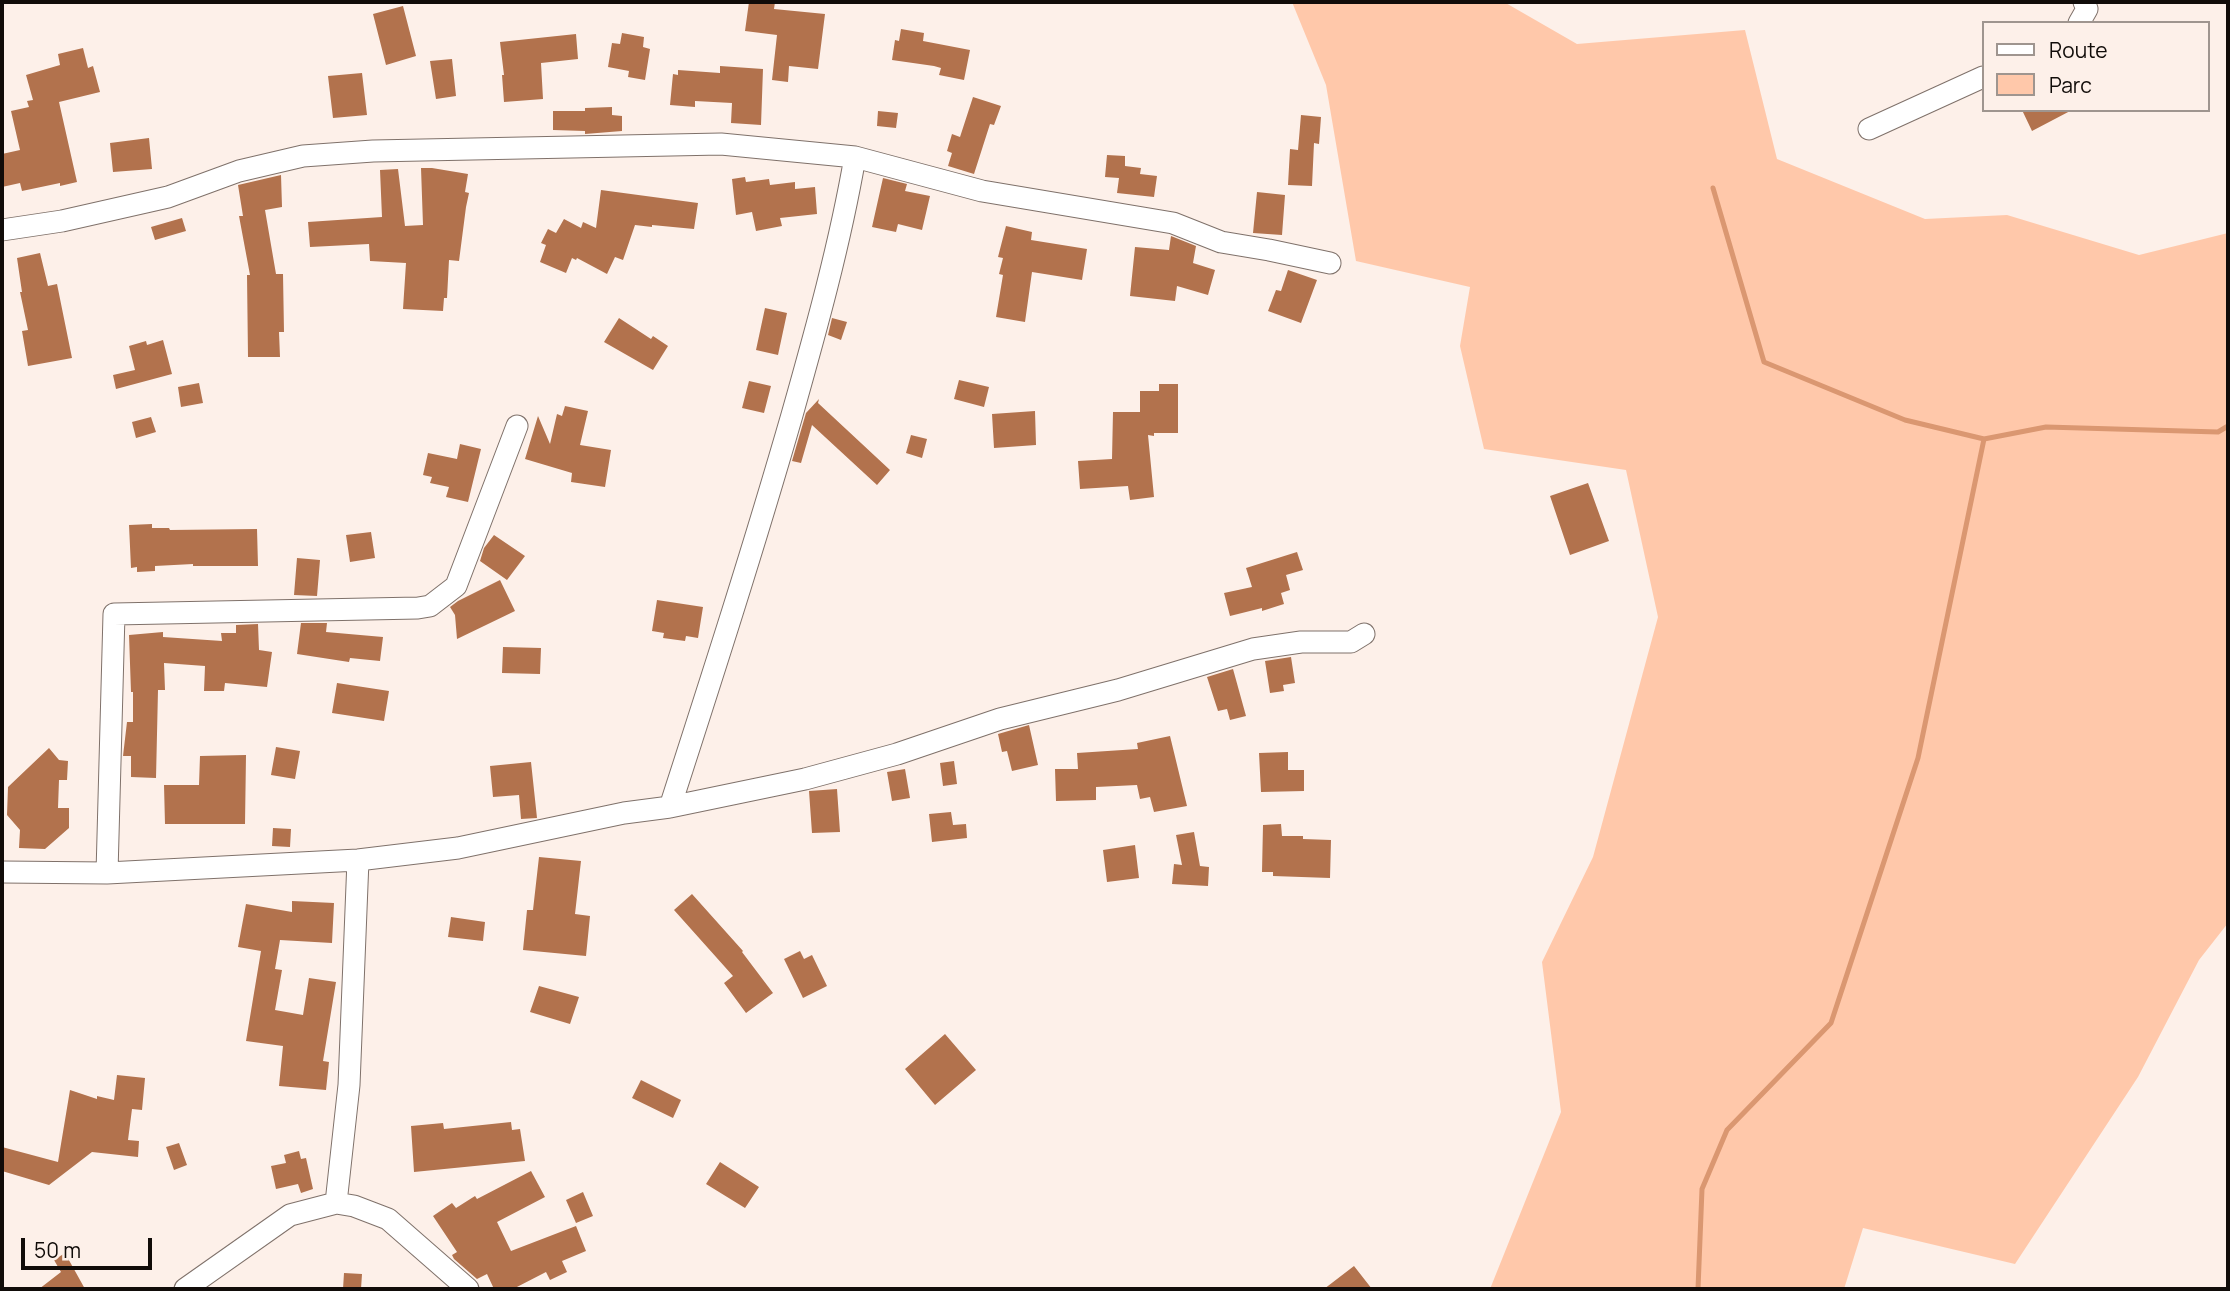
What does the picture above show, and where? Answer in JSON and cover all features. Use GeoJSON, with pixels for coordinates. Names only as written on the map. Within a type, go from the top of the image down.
{"type":"FeatureCollection","features":[{"type":"Feature","properties":{"kind":"street"},"geometry":{"type":"LineString","coordinates":[[2080,21],[2087,9],[2084,2]]}},
{"type":"Feature","properties":{"kind":"street"},"geometry":{"type":"LineString","coordinates":[[1869,129],[1982,77]]}},
{"type":"Feature","properties":{"kind":"street"},"geometry":{"type":"LineString","coordinates":[[2,230],[168,197],[239,171],[315,155],[373,151],[721,144],[855,157],[982,191],[1173,223],[1222,242],[1331,263]]}},
{"type":"Feature","properties":{"kind":"street"},"geometry":{"type":"LineString","coordinates":[[670,807],[761,523],[801,384],[845,212],[855,157]]}},
{"type":"Feature","properties":{"kind":"street"},"geometry":{"type":"LineString","coordinates":[[107,873],[114,614],[430,606],[456,586],[517,426]]}},
{"type":"Feature","properties":{"kind":"street"},"geometry":{"type":"LineString","coordinates":[[2,872],[107,873],[358,860],[458,848],[805,779],[897,754],[1000,719],[1118,690],[1253,649],[1301,642],[1351,642],[1364,634]]}},
{"type":"Feature","properties":{"kind":"street"},"geometry":{"type":"LineString","coordinates":[[336,1203],[349,1085],[358,860]]}},
{"type":"Feature","properties":{"kind":"street"},"geometry":{"type":"LineString","coordinates":[[185,1289],[290,1215],[336,1203],[354,1206],[388,1219],[468,1289]]}},
{"type":"Feature","properties":{"kind":"green space"},"geometry":{"type":"Polygon","coordinates":[[[1292,2],[1504,2],[1577,44],[1745,30],[1777,159],[1925,219],[2007,215],[2139,255],[2228,233],[2228,923],[2199,960],[2138,1077],[2015,1264],[1863,1228],[1844,1289],[1490,1289],[1561,1112],[1542,962],[1593,857],[1658,617],[1626,470],[1484,449],[1460,346],[1470,287],[1356,261],[1326,85],[1292,2]]]}},
{"type":"Feature","properties":{"kind":"building"},"geometry":{"type":"Polygon","coordinates":[[[749,2],[775,2],[774,9],[825,14],[818,69],[789,66],[788,82],[772,80],[777,35],[745,31],[749,2]]]}},
{"type":"Feature","properties":{"kind":"building"},"geometry":{"type":"Polygon","coordinates":[[[403,6],[416,56],[386,65],[373,14],[403,6]]]}},
{"type":"Feature","properties":{"kind":"building"},"geometry":{"type":"Polygon","coordinates":[[[901,29],[924,33],[923,41],[970,50],[964,80],[939,75],[941,68],[934,66],[892,60],[895,40],[899,41],[901,29]]]}},
{"type":"Feature","properties":{"kind":"building"},"geometry":{"type":"Polygon","coordinates":[[[622,33],[644,37],[643,47],[650,49],[645,80],[628,77],[629,71],[608,67],[612,43],[620,44],[622,33]]]}},
{"type":"Feature","properties":{"kind":"building"},"geometry":{"type":"Polygon","coordinates":[[[576,34],[578,59],[541,63],[543,99],[504,102],[500,42],[576,34]]]}},
{"type":"Feature","properties":{"kind":"building"},"geometry":{"type":"Polygon","coordinates":[[[83,48],[88,68],[93,66],[100,92],[59,102],[77,182],[22,191],[20,183],[2,187],[2,154],[20,150],[11,111],[29,107],[27,101],[33,100],[26,75],[60,65],[58,54],[83,48]]]}},
{"type":"Feature","properties":{"kind":"building"},"geometry":{"type":"Polygon","coordinates":[[[452,59],[456,96],[436,99],[430,61],[452,59]]]}},
{"type":"Feature","properties":{"kind":"building"},"geometry":{"type":"Polygon","coordinates":[[[720,66],[763,69],[761,125],[731,123],[732,103],[695,101],[695,107],[670,105],[673,74],[678,75],[678,70],[720,73],[720,66]]]}},
{"type":"Feature","properties":{"kind":"building"},"geometry":{"type":"Polygon","coordinates":[[[362,73],[367,115],[333,118],[328,76],[362,73]]]}},
{"type":"Feature","properties":{"kind":"building"},"geometry":{"type":"Polygon","coordinates":[[[973,97],[1001,106],[994,125],[990,124],[974,174],[948,166],[952,153],[947,151],[952,134],[960,137],[973,97]]]}},
{"type":"Feature","properties":{"kind":"building"},"geometry":{"type":"Polygon","coordinates":[[[612,107],[612,115],[622,116],[622,131],[585,134],[585,131],[553,130],[553,111],[585,111],[585,108],[612,107]]]}},
{"type":"Feature","properties":{"kind":"building"},"geometry":{"type":"Polygon","coordinates":[[[878,111],[898,113],[896,128],[877,126],[878,111]]]}},
{"type":"Feature","properties":{"kind":"building"},"geometry":{"type":"Polygon","coordinates":[[[2023,112],[2068,112],[2032,131],[2023,112]]]}},
{"type":"Feature","properties":{"kind":"building"},"geometry":{"type":"Polygon","coordinates":[[[1301,115],[1321,117],[1319,144],[1314,143],[1312,186],[1288,185],[1290,149],[1298,150],[1301,115]]]}},
{"type":"Feature","properties":{"kind":"building"},"geometry":{"type":"Polygon","coordinates":[[[149,138],[152,169],[113,172],[110,143],[149,138]]]}},
{"type":"Feature","properties":{"kind":"building"},"geometry":{"type":"Polygon","coordinates":[[[1107,155],[1125,156],[1125,166],[1141,168],[1140,174],[1157,176],[1154,197],[1117,193],[1119,178],[1105,177],[1107,155]]]}},
{"type":"Feature","properties":{"kind":"building"},"geometry":{"type":"Polygon","coordinates":[[[421,168],[468,174],[465,192],[469,193],[459,261],[449,260],[447,298],[444,298],[443,311],[403,309],[406,263],[370,261],[369,244],[310,247],[308,222],[382,217],[380,170],[398,169],[405,226],[423,225],[421,168]]]}},
{"type":"Feature","properties":{"kind":"building"},"geometry":{"type":"Polygon","coordinates":[[[281,175],[282,207],[265,210],[276,274],[283,274],[284,332],[279,332],[280,357],[248,357],[247,275],[250,275],[239,216],[243,216],[238,185],[281,175]]]}},
{"type":"Feature","properties":{"kind":"building"},"geometry":{"type":"Polygon","coordinates":[[[745,177],[746,182],[769,179],[770,185],[795,182],[795,189],[815,187],[817,214],[780,218],[782,226],[756,231],[752,212],[736,215],[732,179],[745,177]]]}},
{"type":"Feature","properties":{"kind":"building"},"geometry":{"type":"Polygon","coordinates":[[[883,178],[907,184],[905,191],[930,196],[922,230],[898,224],[896,232],[872,227],[883,178]]]}},
{"type":"Feature","properties":{"kind":"building"},"geometry":{"type":"Polygon","coordinates":[[[601,190],[698,203],[694,229],[635,225],[623,260],[615,257],[607,274],[577,258],[572,258],[566,273],[540,262],[546,245],[541,243],[548,229],[556,233],[564,219],[581,228],[583,222],[596,228],[601,190]]]}},
{"type":"Feature","properties":{"kind":"building"},"geometry":{"type":"Polygon","coordinates":[[[1257,192],[1285,195],[1282,235],[1253,233],[1257,192]]]}},
{"type":"Feature","properties":{"kind":"building"},"geometry":{"type":"Polygon","coordinates":[[[182,218],[186,231],[155,240],[151,227],[182,218]]]}},
{"type":"Feature","properties":{"kind":"building"},"geometry":{"type":"Polygon","coordinates":[[[1006,226],[1032,232],[1031,240],[1087,249],[1082,280],[1032,272],[1025,322],[996,317],[1003,275],[999,274],[1003,258],[998,257],[1006,226]]]}},
{"type":"Feature","properties":{"kind":"building"},"geometry":{"type":"Polygon","coordinates":[[[1171,236],[1196,246],[1193,263],[1215,270],[1208,295],[1177,286],[1175,301],[1130,296],[1135,247],[1169,250],[1171,236]]]}},
{"type":"Feature","properties":{"kind":"building"},"geometry":{"type":"Polygon","coordinates":[[[40,253],[48,286],[57,284],[72,358],[28,366],[22,331],[28,330],[20,292],[17,258],[40,253]]]}},
{"type":"Feature","properties":{"kind":"building"},"geometry":{"type":"Polygon","coordinates":[[[1288,270],[1317,280],[1301,323],[1268,311],[1276,290],[1281,291],[1288,270]]]}},
{"type":"Feature","properties":{"kind":"building"},"geometry":{"type":"Polygon","coordinates":[[[765,308],[787,313],[778,355],[756,350],[765,308]]]}},
{"type":"Feature","properties":{"kind":"building"},"geometry":{"type":"Polygon","coordinates":[[[619,318],[651,339],[653,336],[668,346],[653,370],[604,342],[619,318]]]}},
{"type":"Feature","properties":{"kind":"building"},"geometry":{"type":"Polygon","coordinates":[[[832,318],[847,322],[841,340],[828,335],[832,318]]]}},
{"type":"Feature","properties":{"kind":"building"},"geometry":{"type":"Polygon","coordinates":[[[163,340],[172,374],[116,389],[113,375],[135,370],[129,346],[146,341],[147,345],[163,340]]]}},
{"type":"Feature","properties":{"kind":"building"},"geometry":{"type":"Polygon","coordinates":[[[959,380],[989,387],[984,407],[954,399],[959,380]]]}},
{"type":"Feature","properties":{"kind":"building"},"geometry":{"type":"Polygon","coordinates":[[[749,381],[771,386],[764,413],[742,408],[749,381]]]}},
{"type":"Feature","properties":{"kind":"building"},"geometry":{"type":"Polygon","coordinates":[[[199,383],[203,403],[181,407],[178,387],[199,383]]]}},
{"type":"Feature","properties":{"kind":"building"},"geometry":{"type":"Polygon","coordinates":[[[1159,384],[1178,384],[1178,433],[1148,435],[1154,497],[1130,500],[1128,486],[1080,489],[1078,461],[1112,459],[1113,412],[1140,412],[1140,391],[1159,391],[1159,384]]]}},
{"type":"Feature","properties":{"kind":"building"},"geometry":{"type":"Polygon","coordinates":[[[819,399],[818,403],[890,470],[877,485],[812,425],[801,463],[792,461],[806,413],[819,399]]]}},
{"type":"Feature","properties":{"kind":"building"},"geometry":{"type":"Polygon","coordinates":[[[565,406],[588,411],[580,445],[611,450],[605,487],[571,482],[572,473],[525,459],[538,416],[550,444],[557,414],[562,416],[565,406]]]}},
{"type":"Feature","properties":{"kind":"building"},"geometry":{"type":"Polygon","coordinates":[[[1035,411],[1036,445],[994,448],[992,414],[1035,411]]]}},
{"type":"Feature","properties":{"kind":"building"},"geometry":{"type":"Polygon","coordinates":[[[151,417],[156,432],[136,438],[132,422],[151,417]]]}},
{"type":"Feature","properties":{"kind":"building"},"geometry":{"type":"Polygon","coordinates":[[[911,435],[927,439],[922,458],[906,453],[911,435]]]}},
{"type":"Feature","properties":{"kind":"building"},"geometry":{"type":"Polygon","coordinates":[[[460,444],[481,449],[468,502],[446,497],[449,487],[430,483],[432,477],[423,475],[428,453],[457,459],[460,444]]]}},
{"type":"Feature","properties":{"kind":"building"},"geometry":{"type":"Polygon","coordinates":[[[1588,483],[1609,541],[1570,555],[1550,496],[1588,483]]]}},
{"type":"Feature","properties":{"kind":"building"},"geometry":{"type":"Polygon","coordinates":[[[152,524],[152,528],[170,530],[257,529],[258,566],[193,564],[155,566],[155,571],[137,572],[137,567],[131,568],[129,525],[152,524]]]}},
{"type":"Feature","properties":{"kind":"building"},"geometry":{"type":"Polygon","coordinates":[[[371,532],[375,558],[350,562],[346,535],[371,532]]]}},
{"type":"Feature","properties":{"kind":"building"},"geometry":{"type":"Polygon","coordinates":[[[494,535],[525,556],[507,580],[480,561],[484,548],[494,535]]]}},
{"type":"Feature","properties":{"kind":"building"},"geometry":{"type":"Polygon","coordinates":[[[1297,552],[1303,570],[1286,575],[1290,590],[1281,593],[1284,604],[1230,616],[1224,593],[1252,587],[1246,568],[1297,552]]]}},
{"type":"Feature","properties":{"kind":"building"},"geometry":{"type":"Polygon","coordinates":[[[297,558],[320,560],[317,596],[294,595],[297,558]]]}},
{"type":"Feature","properties":{"kind":"building"},"geometry":{"type":"Polygon","coordinates":[[[500,580],[515,611],[457,639],[455,615],[450,607],[500,580]]]}},
{"type":"Feature","properties":{"kind":"building"},"geometry":{"type":"Polygon","coordinates":[[[657,600],[703,607],[698,638],[686,636],[685,641],[663,638],[664,633],[652,631],[657,600]]]}},
{"type":"Feature","properties":{"kind":"building"},"geometry":{"type":"Polygon","coordinates":[[[301,623],[327,623],[326,632],[383,637],[380,661],[350,658],[349,662],[297,654],[301,623]]]}},
{"type":"Feature","properties":{"kind":"building"},"geometry":{"type":"Polygon","coordinates":[[[258,624],[259,650],[272,652],[267,687],[225,683],[224,691],[204,691],[205,666],[164,663],[165,690],[158,690],[156,778],[131,777],[131,756],[123,756],[127,722],[133,722],[129,635],[163,632],[163,637],[222,641],[221,633],[236,633],[236,625],[258,624]]]}},
{"type":"Feature","properties":{"kind":"building"},"geometry":{"type":"Polygon","coordinates":[[[503,647],[541,648],[540,674],[502,673],[503,647]]]}},
{"type":"Feature","properties":{"kind":"building"},"geometry":{"type":"Polygon","coordinates":[[[1291,657],[1295,683],[1283,685],[1284,691],[1270,693],[1265,661],[1291,657]]]}},
{"type":"Feature","properties":{"kind":"building"},"geometry":{"type":"Polygon","coordinates":[[[1233,669],[1246,716],[1230,720],[1227,709],[1218,711],[1207,677],[1233,669]]]}},
{"type":"Feature","properties":{"kind":"building"},"geometry":{"type":"Polygon","coordinates":[[[337,683],[389,691],[384,721],[332,713],[337,683]]]}},
{"type":"Feature","properties":{"kind":"building"},"geometry":{"type":"Polygon","coordinates":[[[1029,725],[1038,765],[1012,771],[1007,751],[1002,752],[998,734],[1029,725]]]}},
{"type":"Feature","properties":{"kind":"building"},"geometry":{"type":"Polygon","coordinates":[[[1170,736],[1187,806],[1154,812],[1150,797],[1140,799],[1137,785],[1096,787],[1096,800],[1056,801],[1055,769],[1078,769],[1077,753],[1138,749],[1137,743],[1170,736]]]}},
{"type":"Feature","properties":{"kind":"building"},"geometry":{"type":"Polygon","coordinates":[[[276,747],[300,751],[295,779],[271,775],[276,747]]]}},
{"type":"Feature","properties":{"kind":"building"},"geometry":{"type":"Polygon","coordinates":[[[49,748],[59,760],[68,761],[67,780],[59,780],[58,808],[69,808],[69,828],[45,849],[19,848],[20,830],[7,815],[8,787],[49,748]]]}},
{"type":"Feature","properties":{"kind":"building"},"geometry":{"type":"Polygon","coordinates":[[[1288,752],[1288,770],[1304,770],[1304,791],[1261,792],[1259,753],[1288,752]]]}},
{"type":"Feature","properties":{"kind":"building"},"geometry":{"type":"Polygon","coordinates":[[[246,755],[245,824],[165,824],[164,785],[199,785],[200,756],[246,755]]]}},
{"type":"Feature","properties":{"kind":"building"},"geometry":{"type":"Polygon","coordinates":[[[954,761],[957,784],[943,786],[940,763],[954,761]]]}},
{"type":"Feature","properties":{"kind":"building"},"geometry":{"type":"Polygon","coordinates":[[[531,762],[537,818],[521,819],[519,795],[493,797],[490,766],[531,762]]]}},
{"type":"Feature","properties":{"kind":"building"},"geometry":{"type":"Polygon","coordinates":[[[905,769],[910,798],[892,801],[887,772],[905,769]]]}},
{"type":"Feature","properties":{"kind":"building"},"geometry":{"type":"Polygon","coordinates":[[[837,789],[840,832],[812,833],[809,791],[837,789]]]}},
{"type":"Feature","properties":{"kind":"building"},"geometry":{"type":"Polygon","coordinates":[[[951,812],[953,825],[966,824],[967,838],[932,842],[929,814],[951,812]]]}},
{"type":"Feature","properties":{"kind":"building"},"geometry":{"type":"Polygon","coordinates":[[[1281,824],[1282,836],[1331,840],[1330,878],[1273,876],[1273,872],[1262,872],[1263,825],[1281,824]]]}},
{"type":"Feature","properties":{"kind":"building"},"geometry":{"type":"Polygon","coordinates":[[[273,828],[291,829],[290,847],[272,846],[273,828]]]}},
{"type":"Feature","properties":{"kind":"building"},"geometry":{"type":"Polygon","coordinates":[[[1194,832],[1200,866],[1209,867],[1208,886],[1172,884],[1174,864],[1182,865],[1176,835],[1194,832]]]}},
{"type":"Feature","properties":{"kind":"building"},"geometry":{"type":"Polygon","coordinates":[[[1135,845],[1139,878],[1107,882],[1103,850],[1135,845]]]}},
{"type":"Feature","properties":{"kind":"building"},"geometry":{"type":"Polygon","coordinates":[[[539,857],[581,861],[575,914],[590,916],[586,956],[523,950],[527,910],[533,910],[539,857]]]}},
{"type":"Feature","properties":{"kind":"building"},"geometry":{"type":"Polygon","coordinates":[[[692,894],[743,951],[773,993],[746,1013],[724,983],[733,976],[674,910],[692,894]]]}},
{"type":"Feature","properties":{"kind":"building"},"geometry":{"type":"Polygon","coordinates":[[[292,901],[334,903],[332,943],[280,940],[275,969],[282,970],[275,1010],[303,1015],[309,978],[336,982],[323,1061],[329,1062],[326,1090],[279,1086],[283,1046],[246,1041],[261,951],[238,947],[246,904],[292,912],[292,901]]]}},
{"type":"Feature","properties":{"kind":"building"},"geometry":{"type":"Polygon","coordinates":[[[451,917],[485,922],[483,941],[448,937],[451,917]]]}},
{"type":"Feature","properties":{"kind":"building"},"geometry":{"type":"Polygon","coordinates":[[[800,951],[804,959],[812,955],[827,986],[803,998],[784,959],[800,951]]]}},
{"type":"Feature","properties":{"kind":"building"},"geometry":{"type":"Polygon","coordinates":[[[539,986],[579,997],[570,1024],[530,1012],[539,986]]]}},
{"type":"Feature","properties":{"kind":"building"},"geometry":{"type":"Polygon","coordinates":[[[945,1034],[976,1070],[935,1105],[905,1069],[945,1034]]]}},
{"type":"Feature","properties":{"kind":"building"},"geometry":{"type":"Polygon","coordinates":[[[117,1075],[145,1078],[142,1110],[132,1109],[128,1140],[139,1141],[138,1157],[92,1152],[49,1185],[2,1171],[2,1147],[58,1162],[70,1090],[97,1099],[97,1096],[114,1100],[117,1075]]]}},
{"type":"Feature","properties":{"kind":"building"},"geometry":{"type":"Polygon","coordinates":[[[641,1080],[681,1100],[673,1118],[632,1098],[641,1080]]]}},
{"type":"Feature","properties":{"kind":"building"},"geometry":{"type":"Polygon","coordinates":[[[511,1122],[512,1130],[520,1129],[525,1161],[414,1172],[411,1126],[443,1123],[444,1129],[511,1122]]]}},
{"type":"Feature","properties":{"kind":"building"},"geometry":{"type":"Polygon","coordinates":[[[179,1143],[187,1165],[174,1170],[166,1147],[179,1143]]]}},
{"type":"Feature","properties":{"kind":"building"},"geometry":{"type":"Polygon","coordinates":[[[299,1151],[301,1159],[306,1158],[313,1189],[301,1193],[298,1184],[276,1189],[271,1166],[286,1163],[284,1155],[299,1151]]]}},
{"type":"Feature","properties":{"kind":"building"},"geometry":{"type":"Polygon","coordinates":[[[720,1162],[759,1187],[745,1208],[706,1184],[720,1162]]]}},
{"type":"Feature","properties":{"kind":"building"},"geometry":{"type":"Polygon","coordinates":[[[531,1171],[545,1197],[497,1222],[511,1251],[576,1226],[586,1251],[562,1261],[567,1272],[550,1280],[546,1272],[513,1289],[494,1289],[487,1274],[477,1279],[454,1259],[452,1255],[457,1252],[433,1216],[452,1203],[456,1208],[475,1196],[477,1199],[531,1171]]]}},
{"type":"Feature","properties":{"kind":"building"},"geometry":{"type":"Polygon","coordinates":[[[583,1192],[593,1216],[576,1223],[566,1200],[583,1192]]]}},
{"type":"Feature","properties":{"kind":"building"},"geometry":{"type":"Polygon","coordinates":[[[65,1253],[85,1289],[39,1289],[61,1272],[54,1260],[65,1253]]]}},
{"type":"Feature","properties":{"kind":"building"},"geometry":{"type":"Polygon","coordinates":[[[1354,1266],[1372,1289],[1324,1289],[1354,1266]]]}},
{"type":"Feature","properties":{"kind":"building"},"geometry":{"type":"Polygon","coordinates":[[[344,1273],[362,1274],[361,1289],[343,1289],[344,1273]]]}},
{"type":"Feature","properties":{"kind":"waterway"},"geometry":{"type":"LineString","coordinates":[[1713,188],[1764,362],[1905,420],[1984,439],[2046,427],[2218,432],[2228,426]]}},
{"type":"Feature","properties":{"kind":"waterway"},"geometry":{"type":"LineString","coordinates":[[1698,1289],[1702,1189],[1727,1130],[1831,1023],[1918,758],[1984,439]]}}]}
